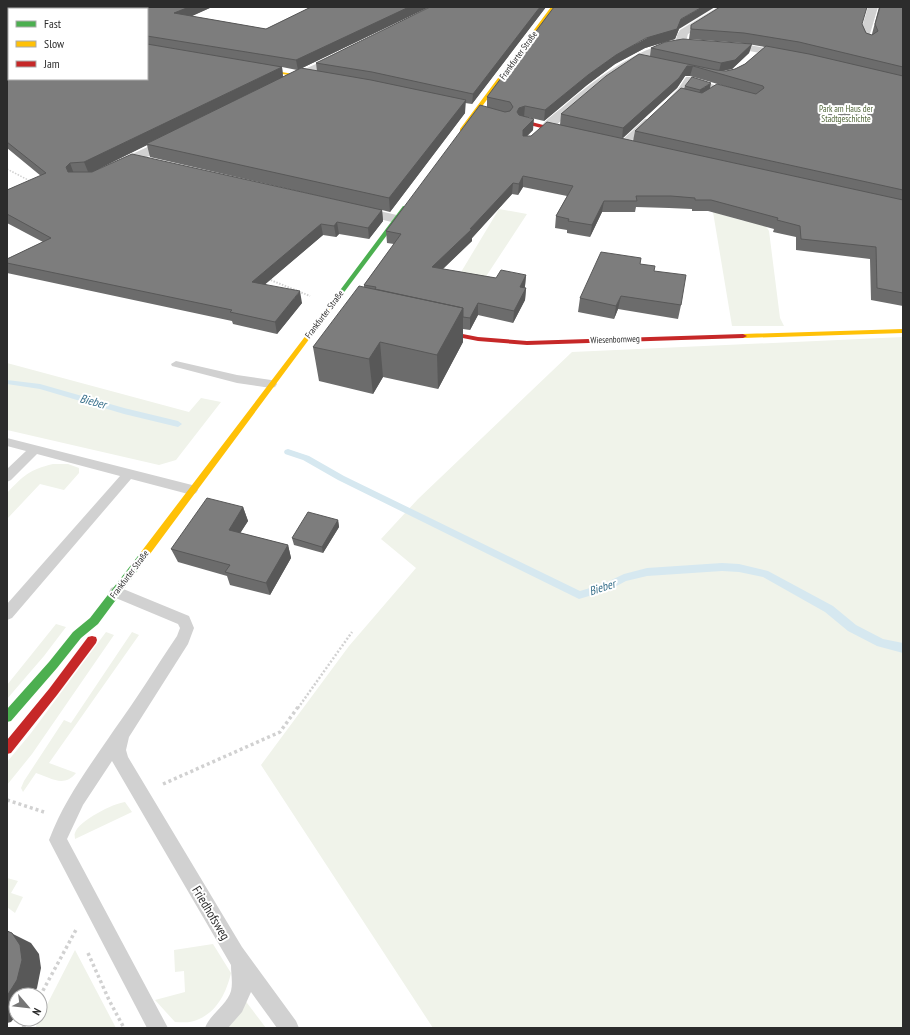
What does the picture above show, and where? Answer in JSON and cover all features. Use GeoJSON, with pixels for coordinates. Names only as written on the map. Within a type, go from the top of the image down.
{"type":"FeatureCollection","features":[{"type":"Feature","properties":{"kind":"street","name":"Frankfurter Straße"},"geometry":{"type":"LineString","coordinates":[[454,141],[473,109],[553,7]]}},
{"type":"Feature","properties":{"kind":"street"},"geometry":{"type":"LineString","coordinates":[[681,43],[684,32],[725,7]]}},
{"type":"Feature","properties":{"kind":"street"},"geometry":{"type":"LineString","coordinates":[[868,40],[866,34],[873,7]]}},
{"type":"Feature","properties":{"kind":"street"},"geometry":{"type":"LineString","coordinates":[[542,130],[593,88],[637,59],[660,47],[681,43],[695,44]]}},
{"type":"Feature","properties":{"kind":"street"},"geometry":{"type":"LineString","coordinates":[[709,44],[761,50],[804,59]]}},
{"type":"Feature","properties":{"kind":"street"},"geometry":{"type":"LineString","coordinates":[[271,89],[356,48]]}},
{"type":"Feature","properties":{"kind":"street"},"geometry":{"type":"LineString","coordinates":[[751,59],[761,50]]}},
{"type":"Feature","properties":{"kind":"street"},"geometry":{"type":"LineString","coordinates":[[637,59],[651,63]]}},
{"type":"Feature","properties":{"kind":"street"},"geometry":{"type":"LineString","coordinates":[[246,66],[330,81]]}},
{"type":"Feature","properties":{"kind":"street"},"geometry":{"type":"LineString","coordinates":[[684,68],[717,86]]}},
{"type":"Feature","properties":{"kind":"street"},"geometry":{"type":"LineString","coordinates":[[473,109],[487,113]]}},
{"type":"Feature","properties":{"kind":"street"},"geometry":{"type":"LineString","coordinates":[[524,122],[542,130],[584,136]]}},
{"type":"Feature","properties":{"kind":"street"},"geometry":{"type":"LineString","coordinates":[[105,172],[189,131]]}},
{"type":"Feature","properties":{"kind":"street"},"geometry":{"type":"LineString","coordinates":[[134,159],[157,164]]}},
{"type":"Feature","properties":{"kind":"street","name":"Frankfurter Straße"},"geometry":{"type":"LineString","coordinates":[[7,717],[53,666],[76,635],[94,621],[409,201]]}},
{"type":"Feature","properties":{"kind":"street"},"geometry":{"type":"LineString","coordinates":[[344,207],[396,219]]}},
{"type":"Feature","properties":{"kind":"street"},"geometry":{"type":"LineString","coordinates":[[331,305],[345,308]]}},
{"type":"Feature","properties":{"kind":"street","name":"Wiesenbornweg"},"geometry":{"type":"LineString","coordinates":[[426,328],[478,339],[527,343],[903,331]]}},
{"type":"Feature","properties":{"kind":"street","name":"Frankfurter Straße"},"geometry":{"type":"LineString","coordinates":[[7,749],[53,692],[92,640],[94,621]]}},
{"type":"Feature","properties":{"kind":"lane"},"geometry":{"type":"LineString","coordinates":[[666,104],[681,90],[688,78],[717,86]]}},
{"type":"Feature","properties":{"kind":"lane"},"geometry":{"type":"LineString","coordinates":[[676,94],[688,97]]}},
{"type":"Feature","properties":{"kind":"lane"},"geometry":{"type":"LineString","coordinates":[[622,145],[655,114]]}},
{"type":"Feature","properties":{"kind":"lane"},"geometry":{"type":"LineString","coordinates":[[176,364],[237,379],[271,384]]}},
{"type":"Feature","properties":{"kind":"lane"},"geometry":{"type":"LineString","coordinates":[[7,442],[192,490]]}},
{"type":"Feature","properties":{"kind":"lane"},"geometry":{"type":"LineString","coordinates":[[7,477],[35,449]]}},
{"type":"Feature","properties":{"kind":"lane"},"geometry":{"type":"LineString","coordinates":[[7,614],[129,473]]}},
{"type":"Feature","properties":{"kind":"lane","name":"Friedhofsweg"},"geometry":{"type":"LineString","coordinates":[[116,592],[184,620],[187,628],[183,639],[122,734],[118,750],[120,760],[242,963],[290,1028]]}},
{"type":"Feature","properties":{"kind":"lane"},"geometry":{"type":"LineString","coordinates":[[122,734],[71,807],[58,840],[158,1028]]}},
{"type":"Feature","properties":{"kind":"lane"},"geometry":{"type":"LineString","coordinates":[[215,1028],[235,1005],[241,991],[242,963]]}},
{"type":"Feature","properties":{"kind":"path"},"geometry":{"type":"LineString","coordinates":[[7,169],[35,184]]}},
{"type":"Feature","properties":{"kind":"path"},"geometry":{"type":"LineString","coordinates":[[268,279],[331,305]]}},
{"type":"Feature","properties":{"kind":"path"},"geometry":{"type":"LineString","coordinates":[[139,792],[173,780],[280,732],[352,632]]}},
{"type":"Feature","properties":{"kind":"path"},"geometry":{"type":"LineString","coordinates":[[7,800],[44,812],[71,807]]}},
{"type":"Feature","properties":{"kind":"path"},"geometry":{"type":"LineString","coordinates":[[45,987],[77,928]]}},
{"type":"Feature","properties":{"kind":"shaded area"},"geometry":{"type":"Polygon","coordinates":[[[499,209],[527,214],[487,275],[463,322],[434,317],[499,209]]]}},
{"type":"Feature","properties":{"kind":"shaded area"},"geometry":{"type":"Polygon","coordinates":[[[713,212],[744,221],[748,216],[762,220],[769,231],[780,318],[784,326],[732,326],[713,212]]]}},
{"type":"Feature","properties":{"kind":"shaded area"},"geometry":{"type":"Polygon","coordinates":[[[903,337],[903,1028],[433,1028],[261,765],[349,646],[416,568],[381,539],[418,499],[572,352],[903,337]]]}},
{"type":"Feature","properties":{"kind":"shaded area"},"geometry":{"type":"Polygon","coordinates":[[[7,363],[189,412],[201,398],[221,402],[176,460],[159,465],[7,430],[7,363]]]}},
{"type":"Feature","properties":{"kind":"shaded area"},"geometry":{"type":"Polygon","coordinates":[[[53,464],[68,464],[79,468],[79,473],[64,490],[40,484],[7,519],[7,493],[27,474],[53,464]]]}},
{"type":"Feature","properties":{"kind":"shaded area"},"geometry":{"type":"Polygon","coordinates":[[[56,624],[66,627],[44,656],[7,699],[7,685],[56,624]]]}},
{"type":"Feature","properties":{"kind":"shaded area"},"geometry":{"type":"Polygon","coordinates":[[[106,632],[114,635],[32,754],[7,785],[7,762],[31,733],[106,632]]]}},
{"type":"Feature","properties":{"kind":"shaded area"},"geometry":{"type":"Polygon","coordinates":[[[132,632],[139,635],[49,763],[76,773],[71,778],[62,781],[36,773],[23,792],[21,788],[24,781],[64,720],[71,723],[132,632]]]}},
{"type":"Feature","properties":{"kind":"shaded area"},"geometry":{"type":"Polygon","coordinates":[[[125,802],[132,812],[75,839],[75,833],[78,828],[89,818],[105,809],[125,802]]]}},
{"type":"Feature","properties":{"kind":"shaded area"},"geometry":{"type":"Polygon","coordinates":[[[7,878],[18,881],[11,893],[23,897],[15,913],[7,907],[7,878]]]}},
{"type":"Feature","properties":{"kind":"shaded area"},"geometry":{"type":"Polygon","coordinates":[[[213,944],[231,973],[223,996],[214,1008],[202,1018],[190,1022],[175,1022],[155,1000],[185,992],[184,971],[175,972],[174,950],[213,944]]]}},
{"type":"Feature","properties":{"kind":"shaded area"},"geometry":{"type":"Polygon","coordinates":[[[75,950],[116,1028],[35,1028],[48,1027],[48,1003],[75,950]]]}},
{"type":"Feature","properties":{"kind":"shaded area"},"geometry":{"type":"Polygon","coordinates":[[[244,999],[266,1028],[228,1028],[244,999]]]}},
{"type":"Feature","properties":{"kind":"building"},"geometry":{"type":"Polygon","coordinates":[[[7,7],[189,7],[174,13],[266,29],[311,7],[409,7],[296,60],[148,36],[148,8],[8,8],[8,80],[148,80],[148,44],[282,67],[84,162],[70,163],[66,167],[68,172],[92,172],[132,154],[382,210],[368,228],[337,222],[334,226],[321,224],[252,282],[300,291],[275,322],[230,312],[232,310],[7,263],[7,259],[51,238],[7,214],[7,190],[46,173],[7,142],[7,7]]]}},
{"type":"Feature","properties":{"kind":"building"},"geometry":{"type":"Polygon","coordinates":[[[430,7],[540,7],[473,94],[372,72],[316,63],[430,7]]]}},
{"type":"Feature","properties":{"kind":"building"},"geometry":{"type":"Polygon","coordinates":[[[554,7],[702,7],[681,19],[677,29],[646,38],[616,55],[588,75],[545,110],[525,106],[519,108],[517,112],[519,115],[534,119],[523,130],[523,136],[531,136],[547,122],[903,200],[903,293],[877,288],[876,247],[801,239],[800,226],[777,220],[778,218],[711,200],[695,200],[695,198],[636,196],[637,201],[604,201],[592,225],[568,221],[569,219],[556,216],[573,186],[523,176],[519,184],[513,183],[470,229],[472,229],[432,267],[496,278],[501,270],[526,275],[520,287],[526,288],[514,311],[478,303],[470,318],[463,317],[463,308],[375,289],[376,287],[364,285],[401,234],[386,231],[480,105],[505,112],[510,111],[513,107],[510,102],[487,97],[554,7]]]}},
{"type":"Feature","properties":{"kind":"building"},"geometry":{"type":"Polygon","coordinates":[[[720,7],[867,7],[862,24],[866,33],[872,35],[878,31],[875,24],[880,7],[903,7],[903,67],[799,42],[744,33],[691,29],[691,25],[720,7]]]}},
{"type":"Feature","properties":{"kind":"building"},"geometry":{"type":"Polygon","coordinates":[[[683,39],[752,44],[735,60],[721,63],[651,48],[665,42],[683,39]]]}},
{"type":"Feature","properties":{"kind":"building"},"geometry":{"type":"Polygon","coordinates":[[[766,46],[809,54],[903,76],[903,190],[635,131],[681,88],[702,93],[717,84],[756,94],[764,88],[763,86],[693,66],[687,66],[679,78],[623,128],[561,114],[606,76],[639,54],[726,71],[735,69],[745,64],[766,46]]]}},
{"type":"Feature","properties":{"kind":"building"},"geometry":{"type":"Polygon","coordinates":[[[301,68],[371,80],[466,100],[389,198],[146,144],[301,68]]]}},
{"type":"Feature","properties":{"kind":"building"},"geometry":{"type":"Polygon","coordinates":[[[692,77],[711,83],[700,90],[685,86],[692,77]]]}},
{"type":"Feature","properties":{"kind":"building"},"geometry":{"type":"Polygon","coordinates":[[[601,252],[641,258],[640,264],[655,266],[654,271],[686,275],[681,305],[621,296],[616,306],[580,298],[601,252]]]}},
{"type":"Feature","properties":{"kind":"building"},"geometry":{"type":"Polygon","coordinates":[[[359,286],[463,308],[437,355],[380,342],[369,359],[313,347],[359,286]]]}},
{"type":"Feature","properties":{"kind":"building"},"geometry":{"type":"Polygon","coordinates":[[[207,498],[243,507],[229,530],[288,545],[266,583],[225,572],[230,565],[171,549],[207,498]]]}},
{"type":"Feature","properties":{"kind":"building"},"geometry":{"type":"Polygon","coordinates":[[[308,512],[338,520],[322,547],[292,538],[308,512]]]}},
{"type":"Feature","properties":{"kind":"building"},"geometry":{"type":"Polygon","coordinates":[[[7,931],[12,933],[20,945],[22,960],[17,980],[13,987],[8,987],[7,996],[7,931]]]}},
{"type":"Feature","properties":{"kind":"waterway","name":"Bieber"},"geometry":{"type":"LineString","coordinates":[[7,382],[40,387],[124,411],[178,424]]}},
{"type":"Feature","properties":{"kind":"waterway","name":"Bieber"},"geometry":{"type":"LineString","coordinates":[[288,452],[306,458],[341,478],[579,595],[606,587],[624,578],[647,572],[722,567],[739,568],[765,574],[829,609],[852,628],[881,643],[903,648]]}},
{"type":"Feature","properties":{"kind":"traffic: fast"},"geometry":{"type":"LineString","coordinates":[[331,306],[405,207]]}},
{"type":"Feature","properties":{"kind":"traffic: fast"},"geometry":{"type":"LineString","coordinates":[[7,717],[53,665],[77,635],[94,621],[144,555]]}},
{"type":"Feature","properties":{"kind":"traffic: slow"},"geometry":{"type":"LineString","coordinates":[[462,130],[553,7]]}},
{"type":"Feature","properties":{"kind":"traffic: slow"},"geometry":{"type":"LineString","coordinates":[[253,68],[318,79]]}},
{"type":"Feature","properties":{"kind":"traffic: slow"},"geometry":{"type":"LineString","coordinates":[[144,555],[331,306]]}},
{"type":"Feature","properties":{"kind":"traffic: slow"},"geometry":{"type":"LineString","coordinates":[[743,336],[903,331]]}},
{"type":"Feature","properties":{"kind":"traffic: jam"},"geometry":{"type":"LineString","coordinates":[[524,122],[572,134]]}},
{"type":"Feature","properties":{"kind":"traffic: jam"},"geometry":{"type":"LineString","coordinates":[[435,330],[478,339],[527,343],[743,336]]}},
{"type":"Feature","properties":{"kind":"traffic: jam"},"geometry":{"type":"LineString","coordinates":[[7,749],[53,692],[92,640]]}},
{"type":"Feature","properties":{"kind":"park label","name":"Park am Haus der Stadtgeschichte"},"geometry":{"type":"Point","coordinates":[846,114]}}]}
